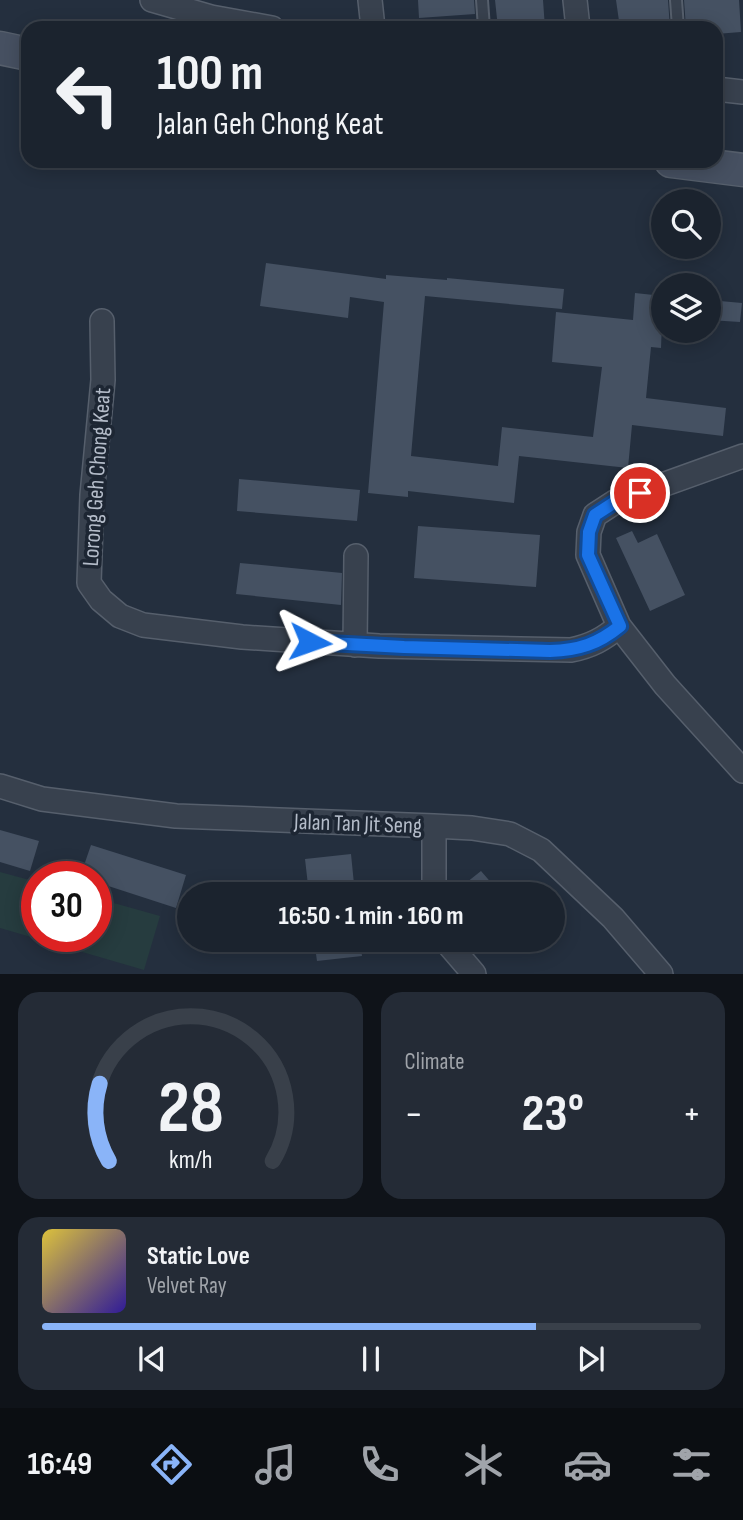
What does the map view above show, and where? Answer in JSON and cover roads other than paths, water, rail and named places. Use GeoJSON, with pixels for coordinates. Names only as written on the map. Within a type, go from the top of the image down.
{"type":"FeatureCollection","features":[{"type":"Feature","properties":{"kind":"main road"},"geometry":{"type":"LineString","coordinates":[[0,48],[21,52]]}},
{"type":"Feature","properties":{"kind":"main road"},"geometry":{"type":"LineString","coordinates":[[723,168],[743,170]]}},
{"type":"Feature","properties":{"kind":"street"},"geometry":{"type":"LineString","coordinates":[[152,0],[233,21]]}},
{"type":"Feature","properties":{"kind":"street"},"geometry":{"type":"LineString","coordinates":[[370,0],[372,21]]}},
{"type":"Feature","properties":{"kind":"street"},"geometry":{"type":"LineString","coordinates":[[575,0],[577,21]]}},
{"type":"Feature","properties":{"kind":"street"},"geometry":{"type":"LineString","coordinates":[[723,90],[743,92]]}},
{"type":"Feature","properties":{"kind":"street","name":"Lorong Geh Chong Keat"},"geometry":{"type":"LineString","coordinates":[[103,321],[103,380],[89,551],[89,583],[101,600],[120,616],[143,625],[242,637],[355,645],[571,650],[604,638],[620,626]]}},
{"type":"Feature","properties":{"kind":"street"},"geometry":{"type":"LineString","coordinates":[[743,456],[615,502],[595,515],[589,532],[588,555],[620,626],[664,685],[743,771]]}},
{"type":"Feature","properties":{"kind":"street"},"geometry":{"type":"LineString","coordinates":[[355,645],[356,556]]}},
{"type":"Feature","properties":{"kind":"street","name":"Jalan Tan Jit Seng"},"geometry":{"type":"LineString","coordinates":[[0,786],[42,799],[176,816],[434,826],[510,834],[541,850],[612,918],[661,974]]}},
{"type":"Feature","properties":{"kind":"street"},"geometry":{"type":"LineString","coordinates":[[434,826],[434,882]]}},
{"type":"Feature","properties":{"kind":"street"},"geometry":{"type":"LineString","coordinates":[[455,952],[474,974]]}},
{"type":"Feature","properties":{"kind":"lane"},"geometry":{"type":"LineString","coordinates":[[482,0],[484,21]]}},
{"type":"Feature","properties":{"kind":"lane"},"geometry":{"type":"LineString","coordinates":[[676,0],[678,21]]}}]}
